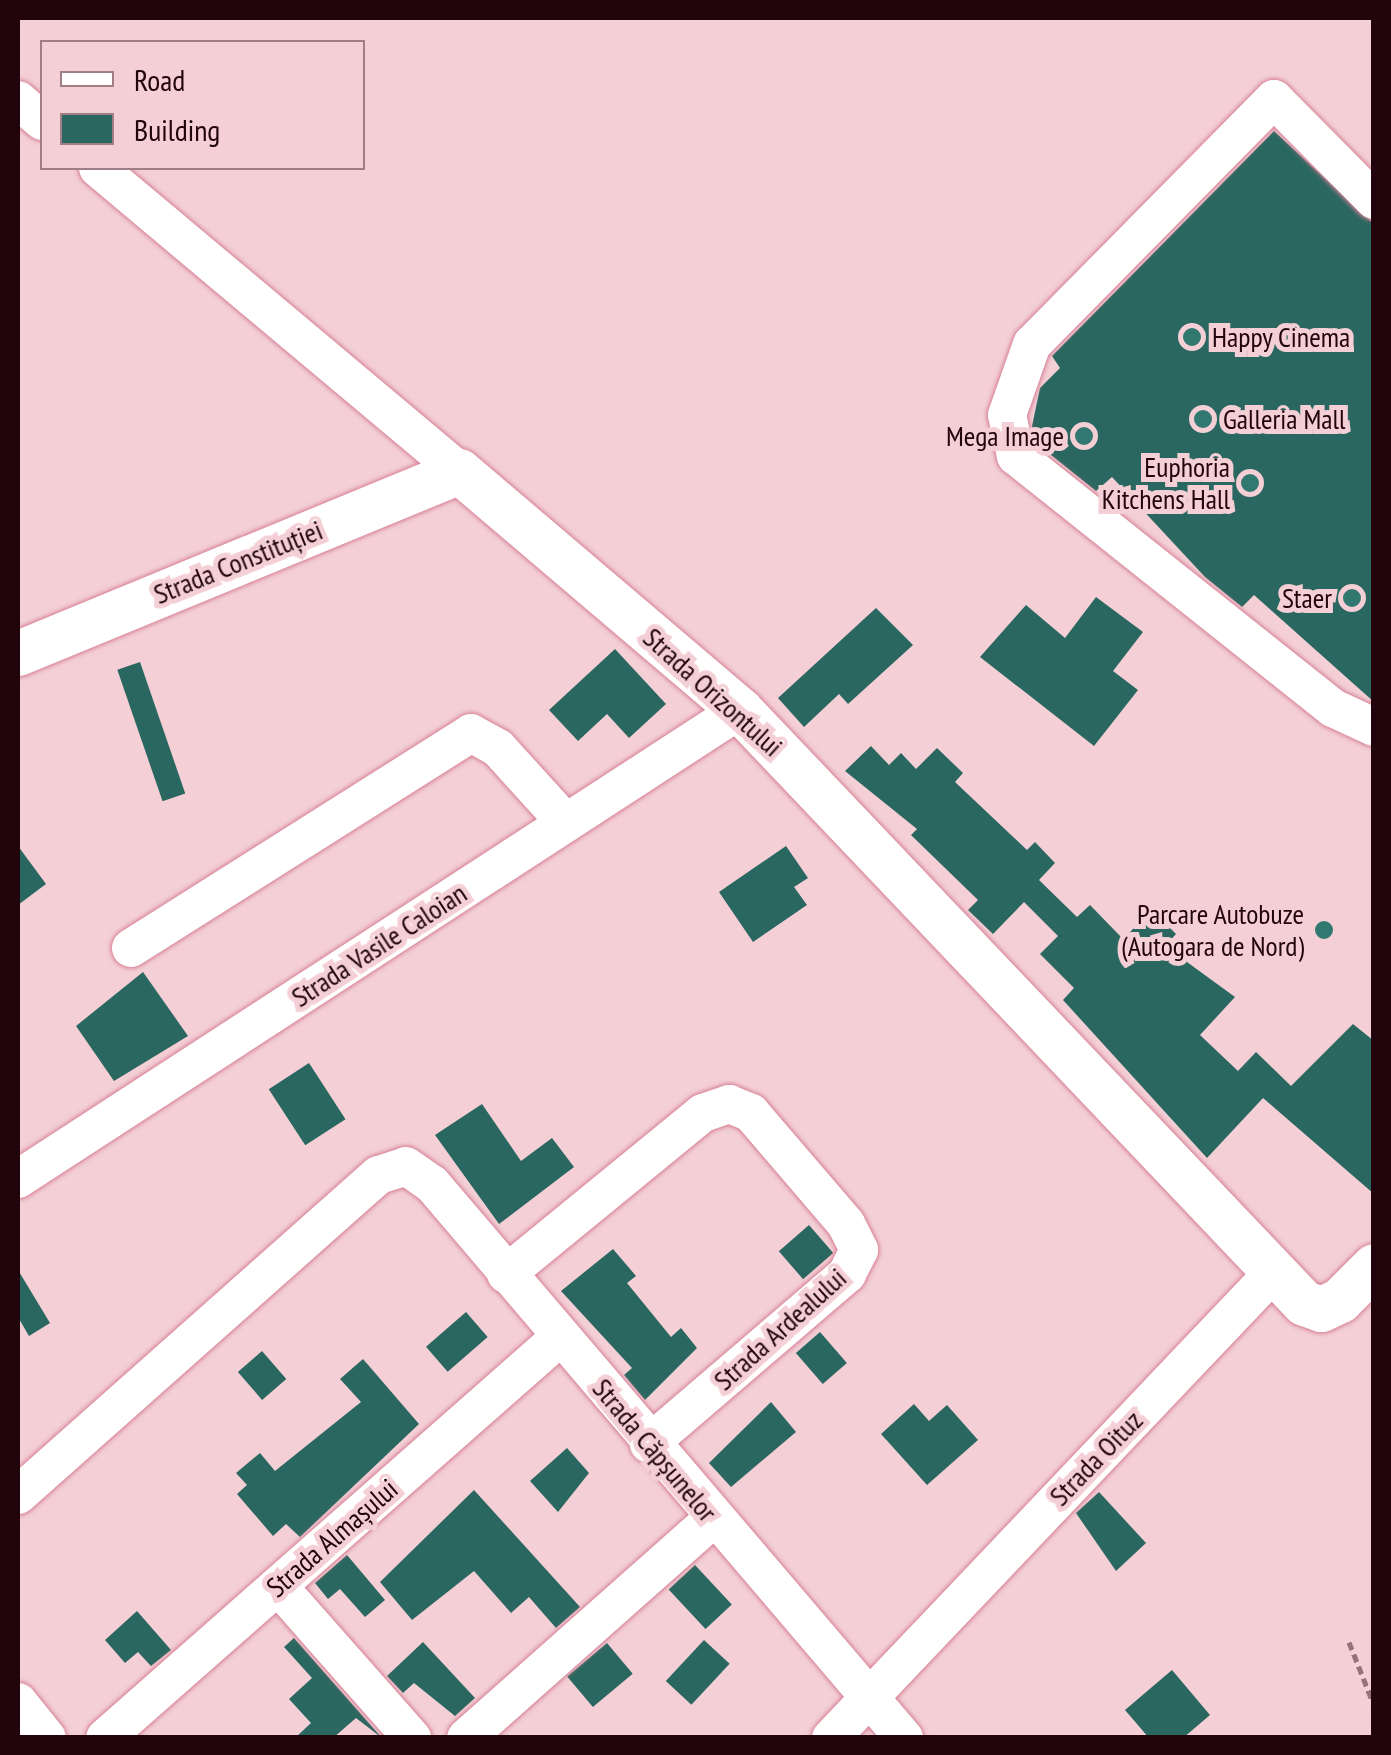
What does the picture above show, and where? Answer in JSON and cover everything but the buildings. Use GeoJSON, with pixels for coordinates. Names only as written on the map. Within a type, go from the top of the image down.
{"type":"FeatureCollection","features":[{"type":"Feature","properties":{"kind":"street"},"geometry":{"type":"LineString","coordinates":[[1374,200],[1274,99],[1032,344],[1007,415],[1016,456],[1332,708],[1374,726]]}},
{"type":"Feature","properties":{"kind":"street"},"geometry":{"type":"LineString","coordinates":[[18,100],[40,119]]}},
{"type":"Feature","properties":{"kind":"street","name":"Strada Orizontului"},"geometry":{"type":"LineString","coordinates":[[100,170],[740,710],[1272,1274]]}},
{"type":"Feature","properties":{"kind":"street","name":"Strada Constituției"},"geometry":{"type":"LineString","coordinates":[[18,652],[459,471]]}},
{"type":"Feature","properties":{"kind":"street","name":"Strada Vasile Caloian"},"geometry":{"type":"LineString","coordinates":[[18,1179],[740,710]]}},
{"type":"Feature","properties":{"kind":"street"},"geometry":{"type":"LineString","coordinates":[[131,948],[471,733],[498,748],[566,823]]}},
{"type":"Feature","properties":{"kind":"street","name":"Strada Ardealului"},"geometry":{"type":"LineString","coordinates":[[506,1274],[716,1106],[751,1113],[834,1210],[859,1250],[847,1274],[649,1444]]}},
{"type":"Feature","properties":{"kind":"street","name":"Strada Căpșunelor"},"geometry":{"type":"LineString","coordinates":[[18,1494],[378,1175],[406,1166],[506,1274],[904,1738]]}},
{"type":"Feature","properties":{"kind":"street"},"geometry":{"type":"LineString","coordinates":[[1272,1274],[1322,1309],[1374,1266]]}},
{"type":"Feature","properties":{"kind":"street","name":"Strada Oituz"},"geometry":{"type":"LineString","coordinates":[[831,1738],[1272,1274]]}},
{"type":"Feature","properties":{"kind":"street","name":"Strada Almașului"},"geometry":{"type":"LineString","coordinates":[[105,1738],[560,1338]]}},
{"type":"Feature","properties":{"kind":"street"},"geometry":{"type":"LineString","coordinates":[[466,1738],[713,1519]]}},
{"type":"Feature","properties":{"kind":"street"},"geometry":{"type":"LineString","coordinates":[[278,1586],[412,1738]]}},
{"type":"Feature","properties":{"kind":"street"},"geometry":{"type":"LineString","coordinates":[[18,1702],[47,1738]]}},
{"type":"Feature","properties":{"kind":"path"},"geometry":{"type":"LineString","coordinates":[[1349,1642],[1374,1704]]}},
{"type":"Feature","properties":{"kind":"place","name":"Happy Cinema"},"geometry":{"type":"Point","coordinates":[1192,337]}},
{"type":"Feature","properties":{"kind":"place","name":"Galleria Mall"},"geometry":{"type":"Point","coordinates":[1203,419]}},
{"type":"Feature","properties":{"kind":"place","name":"Mega Image"},"geometry":{"type":"Point","coordinates":[1084,436]}},
{"type":"Feature","properties":{"kind":"place","name":"Euphoria Kitchens Hall"},"geometry":{"type":"Point","coordinates":[1250,483]}},
{"type":"Feature","properties":{"kind":"place","name":"Staer"},"geometry":{"type":"Point","coordinates":[1352,598]}},
{"type":"Feature","properties":{"kind":"place","name":"Parcare Autobuze (Autogara de Nord)"},"geometry":{"type":"Point","coordinates":[1324,930]}}]}
